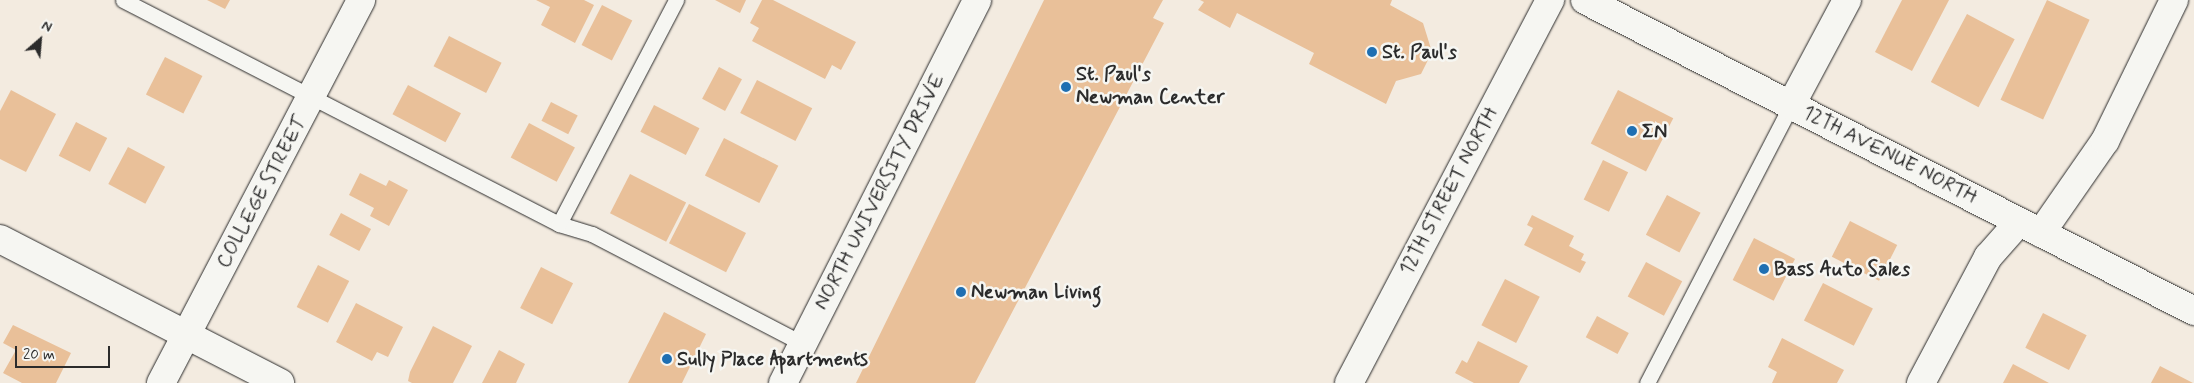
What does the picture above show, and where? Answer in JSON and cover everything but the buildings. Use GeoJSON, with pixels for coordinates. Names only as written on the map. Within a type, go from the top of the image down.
{"type":"FeatureCollection","features":[{"type":"Feature","properties":{"kind":"street","name":"COLLEGE STREET"},"geometry":{"type":"LineString","coordinates":[[161,383],[361,0]]}},
{"type":"Feature","properties":{"kind":"street","name":"NORTH UNIVERSITY DRIVE"},"geometry":{"type":"LineString","coordinates":[[783,383],[977,0]]}},
{"type":"Feature","properties":{"kind":"street","name":"12TH STREET NORTH"},"geometry":{"type":"LineString","coordinates":[[1349,383],[1550,0]]}},
{"type":"Feature","properties":{"kind":"street","name":"12TH AVENUE NORTH"},"geometry":{"type":"LineString","coordinates":[[1585,0],[2194,312]]}},
{"type":"Feature","properties":{"kind":"street"},"geometry":{"type":"LineString","coordinates":[[1791,105],[1846,0]]}},
{"type":"Feature","properties":{"kind":"street"},"geometry":{"type":"LineString","coordinates":[[1921,383],[1988,257],[2030,227],[2105,141],[2174,0]]}},
{"type":"Feature","properties":{"kind":"street"},"geometry":{"type":"LineString","coordinates":[[0,239],[280,383]]}},
{"type":"Feature","properties":{"kind":"lane"},"geometry":{"type":"LineString","coordinates":[[124,0],[560,224],[592,234],[803,344]]}},
{"type":"Feature","properties":{"kind":"lane"},"geometry":{"type":"LineString","coordinates":[[560,224],[676,0]]}},
{"type":"Feature","properties":{"kind":"lane"},"geometry":{"type":"LineString","coordinates":[[1647,383],[1791,105]]}},
{"type":"Feature","properties":{"kind":"place","name":"St. Paul's"},"geometry":{"type":"Point","coordinates":[1372,52]}},
{"type":"Feature","properties":{"kind":"place","name":"St. Paul's Newman Center"},"geometry":{"type":"Point","coordinates":[1066,87]}},
{"type":"Feature","properties":{"kind":"place","name":"ΣΝ"},"geometry":{"type":"Point","coordinates":[1632,131]}},
{"type":"Feature","properties":{"kind":"place","name":"Bass Auto Sales"},"geometry":{"type":"Point","coordinates":[1764,269]}},
{"type":"Feature","properties":{"kind":"place","name":"Newman Living"},"geometry":{"type":"Point","coordinates":[961,292]}},
{"type":"Feature","properties":{"kind":"place","name":"Sully Place Apartments"},"geometry":{"type":"Point","coordinates":[667,359]}}]}
